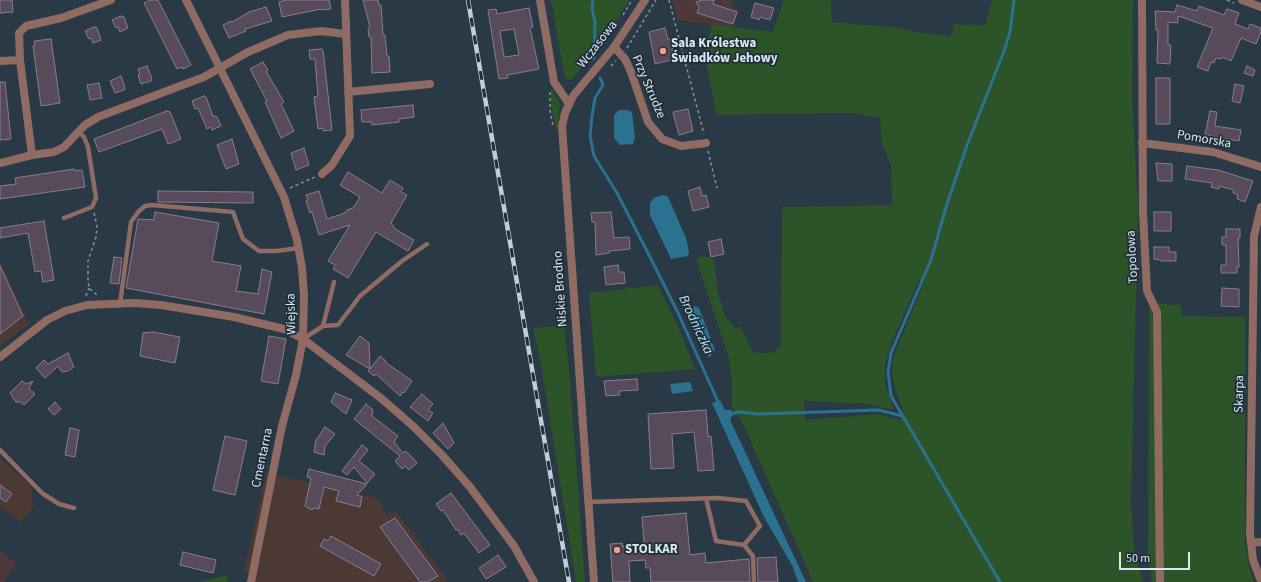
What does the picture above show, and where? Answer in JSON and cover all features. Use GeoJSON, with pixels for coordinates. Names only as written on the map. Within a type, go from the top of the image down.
{"type":"FeatureCollection","features":[{"type":"Feature","properties":{"kind":"street"},"geometry":{"type":"LineString","coordinates":[[32,155],[20,60],[19,33],[26,26],[61,18],[111,0]]}},
{"type":"Feature","properties":{"kind":"street","name":"Wiejska"},"geometry":{"type":"LineString","coordinates":[[186,0],[284,197],[298,248],[304,295],[302,339],[382,399],[413,426],[442,455],[470,487],[514,546],[534,582]]}},
{"type":"Feature","properties":{"kind":"street"},"geometry":{"type":"LineString","coordinates":[[322,174],[332,166],[350,136],[345,34],[345,0]]}},
{"type":"Feature","properties":{"kind":"street"},"geometry":{"type":"LineString","coordinates":[[540,0],[554,82],[569,104]]}},
{"type":"Feature","properties":{"kind":"street","name":"Wczasowa"},"geometry":{"type":"LineString","coordinates":[[569,104],[580,87],[614,47],[645,0]]}},
{"type":"Feature","properties":{"kind":"street","name":"Topolowa"},"geometry":{"type":"LineString","coordinates":[[1142,0],[1142,143],[1146,291],[1157,312],[1160,582]]}},
{"type":"Feature","properties":{"kind":"street"},"geometry":{"type":"LineString","coordinates":[[1242,0],[1261,7]]}},
{"type":"Feature","properties":{"kind":"street"},"geometry":{"type":"LineString","coordinates":[[0,163],[32,155],[54,152],[64,147],[85,124],[98,117],[204,77],[248,52],[288,35],[322,31],[345,34]]}},
{"type":"Feature","properties":{"kind":"street","name":"Przy Strudze"},"geometry":{"type":"LineString","coordinates":[[614,47],[632,72],[648,122],[662,139],[681,146],[706,143]]}},
{"type":"Feature","properties":{"kind":"street"},"geometry":{"type":"LineString","coordinates":[[0,61],[20,60]]}},
{"type":"Feature","properties":{"kind":"street"},"geometry":{"type":"LineString","coordinates":[[348,92],[430,84]]}},
{"type":"Feature","properties":{"kind":"street","name":"Niskie Brodno"},"geometry":{"type":"LineString","coordinates":[[569,104],[562,126],[594,582]]}},
{"type":"Feature","properties":{"kind":"street","name":"Pomorska"},"geometry":{"type":"LineString","coordinates":[[1142,143],[1213,152],[1261,166]]}},
{"type":"Feature","properties":{"kind":"street","name":"Skarpa"},"geometry":{"type":"LineString","coordinates":[[1261,207],[1254,236],[1250,534],[1254,560],[1261,581]]}},
{"type":"Feature","properties":{"kind":"street"},"geometry":{"type":"LineString","coordinates":[[0,357],[47,320],[65,312],[86,306],[120,304],[161,305],[234,316],[271,324],[302,339]]}},
{"type":"Feature","properties":{"kind":"street","name":"Cmentarna"},"geometry":{"type":"LineString","coordinates":[[251,582],[282,426],[296,375],[302,339]]}},
{"type":"Feature","properties":{"kind":"street"},"geometry":{"type":"LineString","coordinates":[[1251,543],[1261,542]]}},
{"type":"Feature","properties":{"kind":"lane"},"geometry":{"type":"LineString","coordinates":[[64,218],[92,207],[96,198],[88,147],[84,137],[78,131]]}},
{"type":"Feature","properties":{"kind":"lane"},"geometry":{"type":"LineString","coordinates":[[120,304],[131,222],[135,215],[145,206],[152,205],[233,212],[243,239],[259,251],[277,252],[298,248]]}},
{"type":"Feature","properties":{"kind":"lane"},"geometry":{"type":"LineString","coordinates":[[302,339],[323,326],[338,324],[360,296],[402,260],[427,244]]}},
{"type":"Feature","properties":{"kind":"lane"},"geometry":{"type":"LineString","coordinates":[[323,326],[334,282]]}},
{"type":"Feature","properties":{"kind":"lane"},"geometry":{"type":"LineString","coordinates":[[0,450],[42,493],[59,504],[74,508]]}},
{"type":"Feature","properties":{"kind":"lane"},"geometry":{"type":"LineString","coordinates":[[588,502],[706,498],[746,501],[760,526],[744,545]]}},
{"type":"Feature","properties":{"kind":"lane"},"geometry":{"type":"LineString","coordinates":[[706,498],[716,541],[744,545],[753,556],[754,582]]}},
{"type":"Feature","properties":{"kind":"path"},"geometry":{"type":"LineString","coordinates":[[611,66],[628,47],[656,0]]}},
{"type":"Feature","properties":{"kind":"path"},"geometry":{"type":"LineString","coordinates":[[669,0],[717,188]]}},
{"type":"Feature","properties":{"kind":"path"},"geometry":{"type":"LineString","coordinates":[[286,182],[290,189],[322,174]]}},
{"type":"Feature","properties":{"kind":"path"},"geometry":{"type":"LineString","coordinates":[[84,300],[89,288],[88,261],[96,238],[98,226],[92,207]]}},
{"type":"Feature","properties":{"kind":"path"},"geometry":{"type":"LineString","coordinates":[[89,288],[100,299]]}},
{"type":"Feature","properties":{"kind":"shaded area"},"geometry":{"type":"Polygon","coordinates":[[[672,0],[733,0],[731,8],[739,10],[733,27],[677,20],[672,0]]]}},
{"type":"Feature","properties":{"kind":"shaded area"},"geometry":{"type":"Polygon","coordinates":[[[0,261],[29,324],[0,346],[0,261]]]}},
{"type":"Feature","properties":{"kind":"shaded area"},"geometry":{"type":"Polygon","coordinates":[[[0,458],[31,486],[33,507],[21,522],[0,507],[0,458]]]}},
{"type":"Feature","properties":{"kind":"shaded area"},"geometry":{"type":"Polygon","coordinates":[[[266,473],[377,498],[387,515],[396,511],[449,582],[255,582],[255,579],[244,571],[266,473]]]}},
{"type":"Feature","properties":{"kind":"shaded area"},"geometry":{"type":"Polygon","coordinates":[[[0,551],[17,563],[4,582],[0,582],[0,551]]]}},
{"type":"Feature","properties":{"kind":"green space"},"geometry":{"type":"Polygon","coordinates":[[[551,0],[629,0],[606,39],[571,80],[565,78],[551,0]]]}},
{"type":"Feature","properties":{"kind":"green space"},"geometry":{"type":"Polygon","coordinates":[[[784,0],[831,0],[832,22],[892,27],[923,33],[951,36],[954,24],[985,25],[992,0],[1133,0],[1132,97],[1138,208],[1131,503],[1135,556],[1143,582],[813,582],[743,424],[732,407],[732,380],[728,355],[696,259],[704,256],[714,260],[718,293],[725,316],[736,329],[741,326],[748,343],[755,353],[772,353],[781,345],[782,207],[892,205],[891,165],[882,144],[880,118],[853,113],[716,115],[705,53],[712,24],[773,32],[784,0]],[[919,280],[890,347],[885,365],[885,383],[894,410],[868,404],[804,401],[805,420],[880,414],[901,420],[903,410],[896,393],[892,375],[893,358],[924,282],[919,280]]]}},
{"type":"Feature","properties":{"kind":"green space"},"geometry":{"type":"Polygon","coordinates":[[[551,88],[560,103],[557,134],[551,106],[551,88]]]}},
{"type":"Feature","properties":{"kind":"green space"},"geometry":{"type":"Polygon","coordinates":[[[658,285],[678,326],[695,369],[596,377],[589,293],[658,285]]]}},
{"type":"Feature","properties":{"kind":"green space"},"geometry":{"type":"Polygon","coordinates":[[[1149,303],[1181,305],[1182,316],[1245,317],[1245,543],[1249,566],[1254,582],[1152,582],[1148,560],[1149,303]]]}},
{"type":"Feature","properties":{"kind":"green space"},"geometry":{"type":"Polygon","coordinates":[[[564,325],[569,369],[585,582],[576,582],[541,364],[533,328],[564,325]]]}},
{"type":"Feature","properties":{"kind":"green space"},"geometry":{"type":"Polygon","coordinates":[[[227,575],[228,582],[198,582],[227,575]]]}},
{"type":"Feature","properties":{"kind":"water"},"geometry":{"type":"Polygon","coordinates":[[[619,110],[627,110],[632,112],[635,138],[633,144],[620,145],[614,138],[614,115],[619,110]]]}},
{"type":"Feature","properties":{"kind":"water"},"geometry":{"type":"Polygon","coordinates":[[[663,195],[667,196],[670,201],[686,238],[689,252],[688,256],[671,259],[650,215],[650,203],[654,198],[663,195]]]}},
{"type":"Feature","properties":{"kind":"water"},"geometry":{"type":"Polygon","coordinates":[[[695,306],[699,308],[715,350],[709,358],[692,312],[692,308],[695,306]]]}},
{"type":"Feature","properties":{"kind":"water"},"geometry":{"type":"Polygon","coordinates":[[[690,382],[693,391],[672,394],[670,384],[690,382]]]}},
{"type":"Feature","properties":{"kind":"water"},"geometry":{"type":"Polygon","coordinates":[[[720,400],[725,410],[731,410],[734,414],[730,418],[731,422],[806,582],[798,582],[793,567],[764,517],[712,403],[720,400]]]}},
{"type":"Feature","properties":{"kind":"building"},"geometry":{"type":"Polygon","coordinates":[[[0,0],[12,0],[13,12],[0,13],[0,0]]]}},
{"type":"Feature","properties":{"kind":"building"},"geometry":{"type":"Polygon","coordinates":[[[151,0],[158,0],[191,65],[183,69],[182,67],[177,69],[144,3],[151,0]]]}},
{"type":"Feature","properties":{"kind":"building"},"geometry":{"type":"Polygon","coordinates":[[[286,0],[329,0],[331,9],[321,9],[282,17],[279,2],[286,0]]]}},
{"type":"Feature","properties":{"kind":"building"},"geometry":{"type":"Polygon","coordinates":[[[363,0],[378,0],[379,5],[381,5],[383,35],[385,35],[387,56],[389,56],[390,72],[372,73],[371,37],[369,37],[368,28],[370,27],[363,0]]]}},
{"type":"Feature","properties":{"kind":"building"},"geometry":{"type":"Polygon","coordinates":[[[702,0],[714,0],[713,4],[737,12],[733,24],[697,13],[699,7],[696,2],[702,0]]]}},
{"type":"Feature","properties":{"kind":"building"},"geometry":{"type":"Polygon","coordinates":[[[755,3],[774,8],[770,20],[760,17],[759,20],[751,17],[755,3]]]}},
{"type":"Feature","properties":{"kind":"building"},"geometry":{"type":"Polygon","coordinates":[[[1177,5],[1197,11],[1199,6],[1224,15],[1227,9],[1239,13],[1235,24],[1248,29],[1250,24],[1261,28],[1261,32],[1256,44],[1241,38],[1231,61],[1222,57],[1221,59],[1216,58],[1214,63],[1211,62],[1208,71],[1197,67],[1213,28],[1178,16],[1178,23],[1168,22],[1168,45],[1171,45],[1170,64],[1157,63],[1158,30],[1156,30],[1155,11],[1175,12],[1177,5]]]}},
{"type":"Feature","properties":{"kind":"building"},"geometry":{"type":"Polygon","coordinates":[[[266,7],[272,21],[245,29],[246,31],[229,38],[223,25],[231,21],[232,22],[249,12],[266,7]]]}},
{"type":"Feature","properties":{"kind":"building"},"geometry":{"type":"Polygon","coordinates":[[[529,8],[533,27],[530,28],[539,69],[507,75],[508,78],[499,79],[488,10],[496,9],[497,14],[529,8]],[[514,29],[500,31],[504,57],[519,55],[514,29]]]}},
{"type":"Feature","properties":{"kind":"building"},"geometry":{"type":"Polygon","coordinates":[[[121,16],[124,17],[128,28],[120,32],[112,20],[121,16]]]}},
{"type":"Feature","properties":{"kind":"building"},"geometry":{"type":"Polygon","coordinates":[[[94,27],[97,28],[101,40],[93,43],[85,31],[94,27]]]}},
{"type":"Feature","properties":{"kind":"building","name":"Sala Królestwa Świadków Jehowy"},"geometry":{"type":"Polygon","coordinates":[[[665,28],[668,40],[670,39],[675,59],[655,64],[649,32],[665,28]]]}},
{"type":"Feature","properties":{"kind":"building"},"geometry":{"type":"Polygon","coordinates":[[[51,39],[60,103],[41,106],[33,46],[35,46],[34,41],[51,39]]]}},
{"type":"Feature","properties":{"kind":"building"},"geometry":{"type":"Polygon","coordinates":[[[309,50],[323,50],[332,130],[323,131],[323,128],[318,129],[314,97],[318,96],[315,59],[310,59],[309,50]]]}},
{"type":"Feature","properties":{"kind":"building"},"geometry":{"type":"Polygon","coordinates":[[[263,62],[268,70],[266,71],[284,102],[281,104],[294,131],[281,138],[265,102],[267,101],[250,69],[263,62]]]}},
{"type":"Feature","properties":{"kind":"building"},"geometry":{"type":"Polygon","coordinates":[[[147,66],[152,79],[151,81],[141,84],[138,69],[147,66]]]}},
{"type":"Feature","properties":{"kind":"building"},"geometry":{"type":"Polygon","coordinates":[[[1247,66],[1255,70],[1253,76],[1244,73],[1247,66]]]}},
{"type":"Feature","properties":{"kind":"building"},"geometry":{"type":"Polygon","coordinates":[[[121,76],[125,88],[124,90],[115,93],[110,81],[121,76]]]}},
{"type":"Feature","properties":{"kind":"building"},"geometry":{"type":"Polygon","coordinates":[[[1156,78],[1170,78],[1170,124],[1156,124],[1156,78]]]}},
{"type":"Feature","properties":{"kind":"building"},"geometry":{"type":"Polygon","coordinates":[[[0,82],[5,82],[11,139],[0,140],[0,82]]]}},
{"type":"Feature","properties":{"kind":"building"},"geometry":{"type":"Polygon","coordinates":[[[99,83],[102,98],[90,100],[87,85],[99,83]]]}},
{"type":"Feature","properties":{"kind":"building"},"geometry":{"type":"Polygon","coordinates":[[[1235,84],[1244,86],[1240,103],[1232,101],[1235,84]]]}},
{"type":"Feature","properties":{"kind":"building"},"geometry":{"type":"Polygon","coordinates":[[[204,96],[206,97],[213,116],[217,117],[221,126],[212,130],[211,127],[207,129],[198,108],[195,109],[192,101],[204,96]]]}},
{"type":"Feature","properties":{"kind":"building"},"geometry":{"type":"Polygon","coordinates":[[[413,105],[414,117],[399,119],[399,122],[372,125],[372,122],[362,122],[361,110],[413,105]]]}},
{"type":"Feature","properties":{"kind":"building"},"geometry":{"type":"Polygon","coordinates":[[[688,109],[693,131],[679,135],[673,112],[688,109]]]}},
{"type":"Feature","properties":{"kind":"building"},"geometry":{"type":"Polygon","coordinates":[[[167,111],[170,112],[181,139],[168,144],[162,129],[99,152],[94,139],[167,111]]]}},
{"type":"Feature","properties":{"kind":"building"},"geometry":{"type":"Polygon","coordinates":[[[1210,111],[1217,112],[1215,126],[1241,130],[1239,141],[1205,135],[1210,111]]]}},
{"type":"Feature","properties":{"kind":"building"},"geometry":{"type":"Polygon","coordinates":[[[232,139],[239,164],[226,169],[217,145],[232,139]]]}},
{"type":"Feature","properties":{"kind":"building"},"geometry":{"type":"Polygon","coordinates":[[[304,148],[309,165],[296,170],[291,153],[304,148]]]}},
{"type":"Feature","properties":{"kind":"building"},"geometry":{"type":"Polygon","coordinates":[[[1156,163],[1172,164],[1172,181],[1158,181],[1156,163]]]}},
{"type":"Feature","properties":{"kind":"building"},"geometry":{"type":"Polygon","coordinates":[[[1187,166],[1218,170],[1253,181],[1245,202],[1237,199],[1238,195],[1233,193],[1234,190],[1219,186],[1219,189],[1211,187],[1212,183],[1185,179],[1187,166]]]}},
{"type":"Feature","properties":{"kind":"building"},"geometry":{"type":"Polygon","coordinates":[[[74,169],[75,171],[82,170],[85,187],[0,199],[0,186],[16,184],[15,178],[74,169]]]}},
{"type":"Feature","properties":{"kind":"building"},"geometry":{"type":"Polygon","coordinates":[[[348,172],[382,193],[390,180],[403,188],[401,192],[407,195],[391,223],[395,229],[414,240],[408,251],[376,232],[348,278],[333,269],[335,265],[328,261],[350,225],[319,235],[312,212],[310,213],[306,201],[308,200],[306,195],[319,191],[327,219],[345,213],[347,210],[353,208],[360,197],[340,185],[348,172]]]}},
{"type":"Feature","properties":{"kind":"building"},"geometry":{"type":"Polygon","coordinates":[[[700,187],[702,196],[706,195],[709,207],[693,211],[688,191],[700,187]]]}},
{"type":"Feature","properties":{"kind":"building"},"geometry":{"type":"Polygon","coordinates":[[[158,191],[253,192],[253,203],[158,202],[158,191]]]}},
{"type":"Feature","properties":{"kind":"building"},"geometry":{"type":"Polygon","coordinates":[[[155,212],[219,223],[212,261],[241,266],[236,291],[258,294],[262,269],[272,272],[264,314],[126,288],[138,219],[154,220],[155,212]]]}},
{"type":"Feature","properties":{"kind":"building"},"geometry":{"type":"Polygon","coordinates":[[[611,212],[614,238],[629,237],[630,249],[609,251],[609,253],[596,255],[595,222],[592,222],[591,213],[611,212]]]}},
{"type":"Feature","properties":{"kind":"building"},"geometry":{"type":"Polygon","coordinates":[[[1154,212],[1171,212],[1171,231],[1154,231],[1154,212]]]}},
{"type":"Feature","properties":{"kind":"building"},"geometry":{"type":"Polygon","coordinates":[[[44,221],[54,280],[43,282],[41,271],[35,272],[28,233],[0,238],[0,228],[44,221]]]}},
{"type":"Feature","properties":{"kind":"building"},"geometry":{"type":"Polygon","coordinates":[[[1226,229],[1240,229],[1240,238],[1238,238],[1239,267],[1237,267],[1237,273],[1221,273],[1221,265],[1226,265],[1226,245],[1222,245],[1222,237],[1226,237],[1226,229]]]}},
{"type":"Feature","properties":{"kind":"building"},"geometry":{"type":"Polygon","coordinates":[[[721,239],[724,254],[711,257],[708,242],[721,239]]]}},
{"type":"Feature","properties":{"kind":"building"},"geometry":{"type":"Polygon","coordinates":[[[1154,247],[1169,247],[1169,252],[1176,252],[1176,261],[1161,261],[1154,259],[1154,247]]]}},
{"type":"Feature","properties":{"kind":"building"},"geometry":{"type":"Polygon","coordinates":[[[114,257],[122,258],[119,284],[110,283],[114,257]]]}},
{"type":"Feature","properties":{"kind":"building"},"geometry":{"type":"Polygon","coordinates":[[[618,265],[619,272],[624,272],[625,283],[606,285],[604,267],[618,265]]]}},
{"type":"Feature","properties":{"kind":"building"},"geometry":{"type":"Polygon","coordinates":[[[0,266],[23,316],[0,334],[0,266]]]}},
{"type":"Feature","properties":{"kind":"building"},"geometry":{"type":"Polygon","coordinates":[[[1222,288],[1239,289],[1239,307],[1221,306],[1222,288]]]}},
{"type":"Feature","properties":{"kind":"building"},"geometry":{"type":"Polygon","coordinates":[[[153,332],[180,337],[175,363],[140,356],[143,333],[153,332]]]}},
{"type":"Feature","properties":{"kind":"building"},"geometry":{"type":"Polygon","coordinates":[[[269,336],[286,339],[278,384],[261,381],[269,336]]]}},
{"type":"Feature","properties":{"kind":"building"},"geometry":{"type":"Polygon","coordinates":[[[360,336],[369,343],[370,369],[346,355],[360,336]]]}},
{"type":"Feature","properties":{"kind":"building"},"geometry":{"type":"Polygon","coordinates":[[[68,353],[74,367],[68,371],[62,372],[58,366],[45,378],[36,368],[44,360],[48,364],[68,353]]]}},
{"type":"Feature","properties":{"kind":"building"},"geometry":{"type":"Polygon","coordinates":[[[380,356],[386,361],[385,362],[412,381],[404,393],[403,392],[400,396],[376,374],[374,376],[368,371],[380,356]]]}},
{"type":"Feature","properties":{"kind":"building"},"geometry":{"type":"Polygon","coordinates":[[[637,379],[638,390],[619,391],[620,395],[606,396],[604,381],[637,379]]]}},
{"type":"Feature","properties":{"kind":"building"},"geometry":{"type":"Polygon","coordinates":[[[22,381],[26,384],[33,381],[29,388],[35,394],[24,405],[21,402],[16,402],[10,393],[22,381]]]}},
{"type":"Feature","properties":{"kind":"building"},"geometry":{"type":"Polygon","coordinates":[[[335,393],[352,400],[346,414],[331,402],[335,393]]]}},
{"type":"Feature","properties":{"kind":"building"},"geometry":{"type":"Polygon","coordinates":[[[422,394],[433,404],[428,410],[433,413],[428,421],[410,407],[422,394]]]}},
{"type":"Feature","properties":{"kind":"building"},"geometry":{"type":"Polygon","coordinates":[[[55,402],[61,409],[54,415],[48,409],[55,402]]]}},
{"type":"Feature","properties":{"kind":"building"},"geometry":{"type":"Polygon","coordinates":[[[366,404],[373,410],[372,416],[398,436],[394,442],[403,453],[405,451],[417,463],[409,470],[405,466],[402,469],[395,461],[400,456],[354,419],[366,404]]]}},
{"type":"Feature","properties":{"kind":"building"},"geometry":{"type":"Polygon","coordinates":[[[706,410],[708,437],[711,436],[714,470],[698,471],[694,432],[672,434],[674,468],[651,469],[648,414],[706,410]]]}},
{"type":"Feature","properties":{"kind":"building"},"geometry":{"type":"Polygon","coordinates":[[[443,423],[454,443],[448,449],[433,433],[443,423]]]}},
{"type":"Feature","properties":{"kind":"building"},"geometry":{"type":"Polygon","coordinates":[[[325,427],[335,434],[325,446],[324,455],[314,452],[316,440],[325,427]]]}},
{"type":"Feature","properties":{"kind":"building"},"geometry":{"type":"Polygon","coordinates":[[[70,428],[79,430],[75,457],[65,455],[70,428]]]}},
{"type":"Feature","properties":{"kind":"building"},"geometry":{"type":"Polygon","coordinates":[[[225,436],[247,441],[235,495],[213,490],[225,436]]]}},
{"type":"Feature","properties":{"kind":"building"},"geometry":{"type":"Polygon","coordinates":[[[362,445],[368,450],[359,461],[375,474],[367,483],[354,467],[347,475],[342,471],[362,445]]]}},
{"type":"Feature","properties":{"kind":"building"},"geometry":{"type":"Polygon","coordinates":[[[309,469],[367,484],[357,495],[362,497],[360,507],[336,501],[339,491],[324,487],[319,509],[314,508],[312,510],[305,506],[311,478],[307,477],[309,469]]]}},
{"type":"Feature","properties":{"kind":"building"},"geometry":{"type":"Polygon","coordinates":[[[0,485],[12,494],[6,502],[0,498],[0,485]]]}},
{"type":"Feature","properties":{"kind":"building"},"geometry":{"type":"Polygon","coordinates":[[[451,493],[490,545],[479,553],[464,533],[461,535],[457,529],[456,530],[443,510],[441,511],[436,504],[451,493]]]}},
{"type":"Feature","properties":{"kind":"building"},"geometry":{"type":"Polygon","coordinates":[[[686,513],[690,555],[705,553],[706,563],[749,559],[750,582],[651,582],[650,568],[646,568],[645,560],[629,561],[630,582],[613,582],[610,544],[622,543],[623,547],[637,546],[637,544],[644,543],[642,517],[686,513]]]}},
{"type":"Feature","properties":{"kind":"building"},"geometry":{"type":"Polygon","coordinates":[[[395,518],[438,576],[427,582],[420,582],[380,527],[395,518]]]}},
{"type":"Feature","properties":{"kind":"building"},"geometry":{"type":"Polygon","coordinates":[[[331,536],[381,564],[374,576],[320,546],[324,539],[328,541],[331,536]]]}},
{"type":"Feature","properties":{"kind":"building"},"geometry":{"type":"Polygon","coordinates":[[[183,552],[216,560],[213,573],[180,565],[183,552]]]}},
{"type":"Feature","properties":{"kind":"building"},"geometry":{"type":"Polygon","coordinates":[[[498,555],[506,567],[486,579],[479,568],[498,555]]]}},
{"type":"Feature","properties":{"kind":"building"},"geometry":{"type":"Polygon","coordinates":[[[776,557],[778,582],[758,582],[757,558],[776,557]]]}},
{"type":"Feature","properties":{"kind":"waterway","name":"Brodniczka"},"geometry":{"type":"LineString","coordinates":[[593,0],[592,9],[595,22],[594,59]]}},
{"type":"Feature","properties":{"kind":"waterway"},"geometry":{"type":"LineString","coordinates":[[1000,582],[891,396],[888,372],[891,353],[931,260],[947,204],[966,148],[1004,51],[1010,32],[1014,0]]}},
{"type":"Feature","properties":{"kind":"waterway","name":"Brodniczka"},"geometry":{"type":"LineString","coordinates":[[600,78],[603,85],[595,98],[590,136],[594,156],[617,193],[651,259],[679,315],[719,404]]}},
{"type":"Feature","properties":{"kind":"waterway"},"geometry":{"type":"LineString","coordinates":[[729,414],[740,412],[759,414],[879,410],[902,416]]}},
{"type":"Feature","properties":{"kind":"railway"},"geometry":{"type":"LineString","coordinates":[[468,0],[569,582]]}},
{"type":"Feature","properties":{"kind":"place","name":"Sala Królestwa Świadków Jehowy"},"geometry":{"type":"Point","coordinates":[663,51]}},
{"type":"Feature","properties":{"kind":"place","name":"STOLKAR"},"geometry":{"type":"Point","coordinates":[617,550]}}]}
